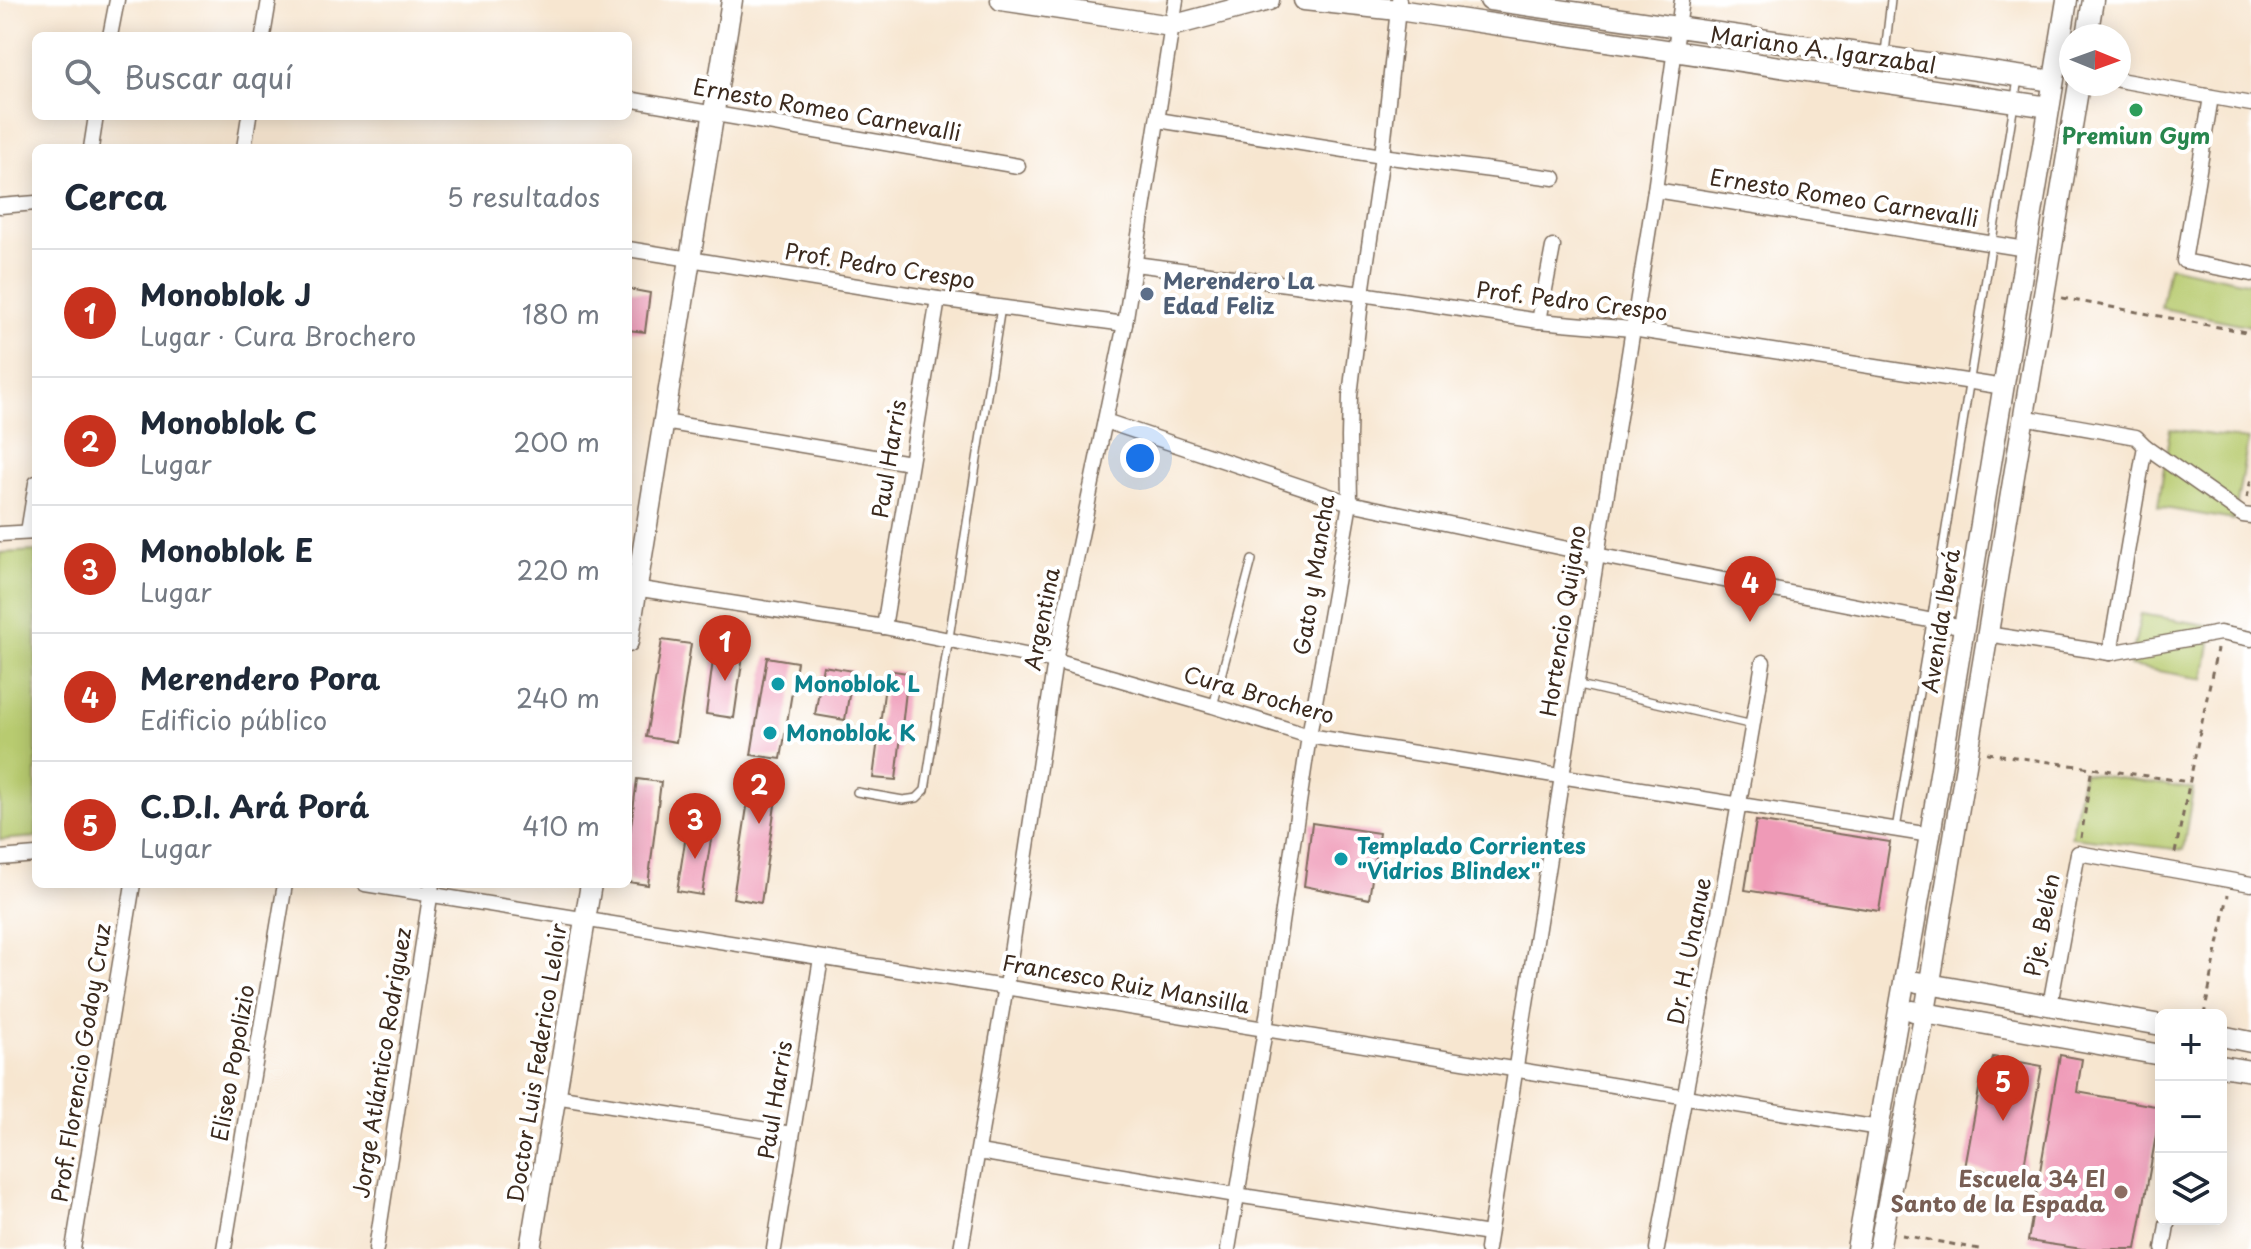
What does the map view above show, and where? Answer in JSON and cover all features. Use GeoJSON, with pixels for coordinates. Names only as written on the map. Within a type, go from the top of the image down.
{"type":"FeatureCollection","features":[{"type":"Feature","properties":{"kind":"main road"},"geometry":{"type":"LineString","coordinates":[[632,588],[664,422],[732,0]]}},
{"type":"Feature","properties":{"kind":"main road"},"geometry":{"type":"LineString","coordinates":[[1001,0],[1171,26],[1269,0]]}},
{"type":"Feature","properties":{"kind":"main road","name":"Mariano A. Igarzabal"},"geometry":{"type":"LineString","coordinates":[[1304,0],[1398,5],[1675,53],[2049,107]]}},
{"type":"Feature","properties":{"kind":"main road","name":"Mariano A. Igarzabal"},"geometry":{"type":"LineString","coordinates":[[1490,0],[1532,3],[1678,28],[2018,77],[2059,79]]}},
{"type":"Feature","properties":{"kind":"main road","name":"Avenida Iberá"},"geometry":{"type":"LineString","coordinates":[[2065,24],[2067,0]]}},
{"type":"Feature","properties":{"kind":"main road"},"geometry":{"type":"LineString","coordinates":[[2089,24],[2093,0]]}},
{"type":"Feature","properties":{"kind":"main road","name":"Avenida Iberá"},"geometry":{"type":"LineString","coordinates":[[1857,1249],[1906,980],[2049,107],[2059,85]]}},
{"type":"Feature","properties":{"kind":"main road"},"geometry":{"type":"LineString","coordinates":[[1881,1240],[1925,1012],[2077,96]]}},
{"type":"Feature","properties":{"kind":"main road","name":"Doctor Luis Federico Leloir"},"geometry":{"type":"LineString","coordinates":[[530,1249],[590,888]]}},
{"type":"Feature","properties":{"kind":"main road"},"geometry":{"type":"LineString","coordinates":[[1906,980],[2155,1024]]}},
{"type":"Feature","properties":{"kind":"main road"},"geometry":{"type":"LineString","coordinates":[[1901,1009],[2155,1054]]}},
{"type":"Feature","properties":{"kind":"main road"},"geometry":{"type":"LineString","coordinates":[[2227,1037],[2251,1042]]}},
{"type":"Feature","properties":{"kind":"main road"},"geometry":{"type":"LineString","coordinates":[[2227,1067],[2251,1071]]}},
{"type":"Feature","properties":{"kind":"street"},"geometry":{"type":"LineString","coordinates":[[111,32],[117,0]]}},
{"type":"Feature","properties":{"kind":"street"},"geometry":{"type":"LineString","coordinates":[[264,32],[269,0]]}},
{"type":"Feature","properties":{"kind":"street","name":"Argentina"},"geometry":{"type":"LineString","coordinates":[[961,1249],[1006,986],[1055,661],[1125,324],[1176,0]]}},
{"type":"Feature","properties":{"kind":"street","name":"Hortencio Quijano"},"geometry":{"type":"LineString","coordinates":[[1488,1242],[1655,190],[1682,0]]}},
{"type":"Feature","properties":{"kind":"street","name":"Gato y Mancha"},"geometry":{"type":"LineString","coordinates":[[1228,1249],[1309,736],[1350,503],[1350,396],[1382,156],[1398,5]]}},
{"type":"Feature","properties":{"kind":"street"},"geometry":{"type":"LineString","coordinates":[[2131,82],[2251,104]]}},
{"type":"Feature","properties":{"kind":"street"},"geometry":{"type":"LineString","coordinates":[[2211,97],[2184,261],[2251,274]]}},
{"type":"Feature","properties":{"kind":"street","name":"Ernesto Romeo Carnevalli"},"geometry":{"type":"LineString","coordinates":[[632,100],[1018,166]]}},
{"type":"Feature","properties":{"kind":"street"},"geometry":{"type":"LineString","coordinates":[[2049,107],[2074,112]]}},
{"type":"Feature","properties":{"kind":"street"},"geometry":{"type":"LineString","coordinates":[[92,144],[95,120]]}},
{"type":"Feature","properties":{"kind":"street"},"geometry":{"type":"LineString","coordinates":[[245,144],[248,120]]}},
{"type":"Feature","properties":{"kind":"street"},"geometry":{"type":"LineString","coordinates":[[1158,120],[1382,156],[1554,178]]}},
{"type":"Feature","properties":{"kind":"street","name":"Ernesto Romeo Carnevalli"},"geometry":{"type":"LineString","coordinates":[[1655,190],[2026,249]]}},
{"type":"Feature","properties":{"kind":"street"},"geometry":{"type":"LineString","coordinates":[[0,206],[32,203]]}},
{"type":"Feature","properties":{"kind":"street"},"geometry":{"type":"LineString","coordinates":[[1539,321],[1553,247]]}},
{"type":"Feature","properties":{"kind":"street","name":"Prof. Pedro Crespo"},"geometry":{"type":"LineString","coordinates":[[632,250],[938,299],[1125,324]]}},
{"type":"Feature","properties":{"kind":"street","name":"Prof. Pedro Crespo"},"geometry":{"type":"LineString","coordinates":[[1135,264],[1539,321],[1632,329],[2004,387]]}},
{"type":"Feature","properties":{"kind":"street","name":"Paul Harris"},"geometry":{"type":"LineString","coordinates":[[884,627],[938,299]]}},
{"type":"Feature","properties":{"kind":"street"},"geometry":{"type":"LineString","coordinates":[[2023,417],[2136,437],[2243,515],[2251,516]]}},
{"type":"Feature","properties":{"kind":"street"},"geometry":{"type":"LineString","coordinates":[[1105,421],[1350,503],[1964,627]]}},
{"type":"Feature","properties":{"kind":"street"},"geometry":{"type":"LineString","coordinates":[[664,422],[910,463]]}},
{"type":"Feature","properties":{"kind":"street"},"geometry":{"type":"LineString","coordinates":[[2110,653],[2145,446]]}},
{"type":"Feature","properties":{"kind":"street"},"geometry":{"type":"LineString","coordinates":[[0,534],[32,532]]}},
{"type":"Feature","properties":{"kind":"street","name":"Cura Brochero"},"geometry":{"type":"LineString","coordinates":[[632,588],[884,627],[1055,661],[1309,736],[1930,835]]}},
{"type":"Feature","properties":{"kind":"street"},"geometry":{"type":"LineString","coordinates":[[1987,634],[2110,653],[2220,633],[2251,639]]}},
{"type":"Feature","properties":{"kind":"street","name":"Dr. H. Unanue"},"geometry":{"type":"LineString","coordinates":[[1657,1249],[1740,804],[1763,662]]}},
{"type":"Feature","properties":{"kind":"street"},"geometry":{"type":"LineString","coordinates":[[2078,853],[2251,884]]}},
{"type":"Feature","properties":{"kind":"street","name":"Pje. Belén"},"geometry":{"type":"LineString","coordinates":[[2050,1005],[2078,853]]}},
{"type":"Feature","properties":{"kind":"street"},"geometry":{"type":"LineString","coordinates":[[0,858],[32,855]]}},
{"type":"Feature","properties":{"kind":"street","name":"Prof. Florencio Godoy Cruz"},"geometry":{"type":"LineString","coordinates":[[73,1249],[132,888]]}},
{"type":"Feature","properties":{"kind":"street","name":"Eliseo Popolizio"},"geometry":{"type":"LineString","coordinates":[[224,1249],[284,888]]}},
{"type":"Feature","properties":{"kind":"street","name":"Francesco Ruiz Mansilla"},"geometry":{"type":"LineString","coordinates":[[410,888],[821,958],[1879,1128]]}},
{"type":"Feature","properties":{"kind":"street","name":"Jorge Atlántico Rodriguez"},"geometry":{"type":"LineString","coordinates":[[376,1249],[432,890]]}},
{"type":"Feature","properties":{"kind":"street","name":"Paul Harris"},"geometry":{"type":"LineString","coordinates":[[774,1249],[821,958]]}},
{"type":"Feature","properties":{"kind":"street"},"geometry":{"type":"LineString","coordinates":[[555,1096],[792,1134]]}},
{"type":"Feature","properties":{"kind":"street"},"geometry":{"type":"LineString","coordinates":[[979,1152],[1236,1195],[1488,1242]]}},
{"type":"Feature","properties":{"kind":"street"},"geometry":{"type":"LineString","coordinates":[[2163,1249],[2167,1225]]}},
{"type":"Feature","properties":{"kind":"lane"},"geometry":{"type":"LineString","coordinates":[[1885,58],[1891,0]]}},
{"type":"Feature","properties":{"kind":"lane"},"geometry":{"type":"LineString","coordinates":[[1896,830],[2018,77]]}},
{"type":"Feature","properties":{"kind":"lane"},"geometry":{"type":"LineString","coordinates":[[857,792],[903,800],[917,798],[925,790],[1001,307]]}},
{"type":"Feature","properties":{"kind":"lane"},"geometry":{"type":"LineString","coordinates":[[1213,706],[1252,560]]}},
{"type":"Feature","properties":{"kind":"lane"},"geometry":{"type":"LineString","coordinates":[[1575,684],[1753,725]]}},
{"type":"Feature","properties":{"kind":"path"},"geometry":{"type":"LineString","coordinates":[[2044,294],[2251,333]]}},
{"type":"Feature","properties":{"kind":"path"},"geometry":{"type":"LineString","coordinates":[[2172,869],[2220,633]]}},
{"type":"Feature","properties":{"kind":"path"},"geometry":{"type":"LineString","coordinates":[[1967,750],[2189,782]]}},
{"type":"Feature","properties":{"kind":"path"},"geometry":{"type":"LineString","coordinates":[[2078,853],[2092,767]]}},
{"type":"Feature","properties":{"kind":"path"},"geometry":{"type":"LineString","coordinates":[[2205,1009],[2231,880]]}},
{"type":"Feature","properties":{"kind":"path"},"geometry":{"type":"LineString","coordinates":[[1881,1240],[1979,1249]]}},
{"type":"Feature","properties":{"kind":"green space"},"geometry":{"type":"Polygon","coordinates":[[[2169,266],[2251,283],[2251,326],[2161,308],[2169,266]]]}},
{"type":"Feature","properties":{"kind":"green space"},"geometry":{"type":"Polygon","coordinates":[[[2170,429],[2248,440],[2234,520],[2158,507],[2170,429]]]}},
{"type":"Feature","properties":{"kind":"green space"},"geometry":{"type":"Polygon","coordinates":[[[32,551],[32,837],[0,840],[0,553],[32,551]]]}},
{"type":"Feature","properties":{"kind":"green space"},"geometry":{"type":"Polygon","coordinates":[[[2141,614],[2213,626],[2204,679],[2130,666],[2141,614]]]}},
{"type":"Feature","properties":{"kind":"green space"},"geometry":{"type":"Polygon","coordinates":[[[2083,773],[2193,789],[2183,850],[2071,837],[2083,773]]]}},
{"type":"Feature","properties":{"kind":"building"},"geometry":{"type":"Polygon","coordinates":[[[632,290],[650,293],[645,332],[632,330],[632,290]]]}},
{"type":"Feature","properties":{"kind":"building"},"geometry":{"type":"Polygon","coordinates":[[[662,640],[691,644],[676,742],[646,737],[662,640]]]}},
{"type":"Feature","properties":{"kind":"building"},"geometry":{"type":"Polygon","coordinates":[[[715,645],[744,649],[734,718],[706,714],[715,645]]]}},
{"type":"Feature","properties":{"kind":"building"},"geometry":{"type":"Polygon","coordinates":[[[767,657],[797,662],[781,759],[751,755],[767,657]]]}},
{"type":"Feature","properties":{"kind":"building"},"geometry":{"type":"Polygon","coordinates":[[[823,666],[853,671],[845,720],[815,715],[823,666]]]}},
{"type":"Feature","properties":{"kind":"building"},"geometry":{"type":"Polygon","coordinates":[[[887,670],[908,673],[896,780],[873,778],[887,670]]]}},
{"type":"Feature","properties":{"kind":"building"},"geometry":{"type":"Polygon","coordinates":[[[637,779],[661,782],[648,885],[632,883],[632,818],[637,779]]]}},
{"type":"Feature","properties":{"kind":"building"},"geometry":{"type":"Polygon","coordinates":[[[749,794],[776,798],[761,903],[733,898],[749,794]]]}},
{"type":"Feature","properties":{"kind":"building"},"geometry":{"type":"Polygon","coordinates":[[[1756,821],[1890,842],[1879,911],[1745,890],[1756,821]]]}},
{"type":"Feature","properties":{"kind":"building"},"geometry":{"type":"Polygon","coordinates":[[[688,823],[713,827],[702,895],[677,891],[688,823]]]}},
{"type":"Feature","properties":{"kind":"building","name":"Templado Corrientes \"Vidrios Blindex\""},"geometry":{"type":"Polygon","coordinates":[[[1312,823],[1379,833],[1369,899],[1304,886],[1312,823]]]}},
{"type":"Feature","properties":{"kind":"building"},"geometry":{"type":"Polygon","coordinates":[[[2060,1055],[2082,1059],[2077,1092],[2155,1106],[2155,1141],[2136,1249],[2082,1249],[2028,1241],[2060,1055]]]}},
{"type":"Feature","properties":{"kind":"building"},"geometry":{"type":"Polygon","coordinates":[[[1993,1057],[2042,1066],[2022,1177],[1965,1168],[1982,1073],[1989,1074],[1993,1057]]]}},
{"type":"Feature","properties":{"kind":"place","name":"Premiun Gym"},"geometry":{"type":"Point","coordinates":[2136,110]}},
{"type":"Feature","properties":{"kind":"place","name":"Merendero La Edad Feliz"},"geometry":{"type":"Point","coordinates":[1147,294]}},
{"type":"Feature","properties":{"kind":"place","name":"Merendero Pora"},"geometry":{"type":"Point","coordinates":[1750,622]}},
{"type":"Feature","properties":{"kind":"place","name":"Monoblok J"},"geometry":{"type":"Point","coordinates":[725,681]}},
{"type":"Feature","properties":{"kind":"place","name":"Monoblok L"},"geometry":{"type":"Point","coordinates":[778,684]}},
{"type":"Feature","properties":{"kind":"place","name":"Monoblok K"},"geometry":{"type":"Point","coordinates":[770,733]}},
{"type":"Feature","properties":{"kind":"place","name":"Monoblok C"},"geometry":{"type":"Point","coordinates":[759,824]}},
{"type":"Feature","properties":{"kind":"place","name":"Monoblok E"},"geometry":{"type":"Point","coordinates":[695,859]}},
{"type":"Feature","properties":{"kind":"place","name":"Templado Corrientes \"Vidrios Blindex\""},"geometry":{"type":"Point","coordinates":[1341,859]}},
{"type":"Feature","properties":{"kind":"place","name":"C.D.I. Ará Porá"},"geometry":{"type":"Point","coordinates":[2003,1121]}},
{"type":"Feature","properties":{"kind":"place","name":"Escuela 34 El Santo de la Espada"},"geometry":{"type":"Point","coordinates":[2121,1192]}}]}
